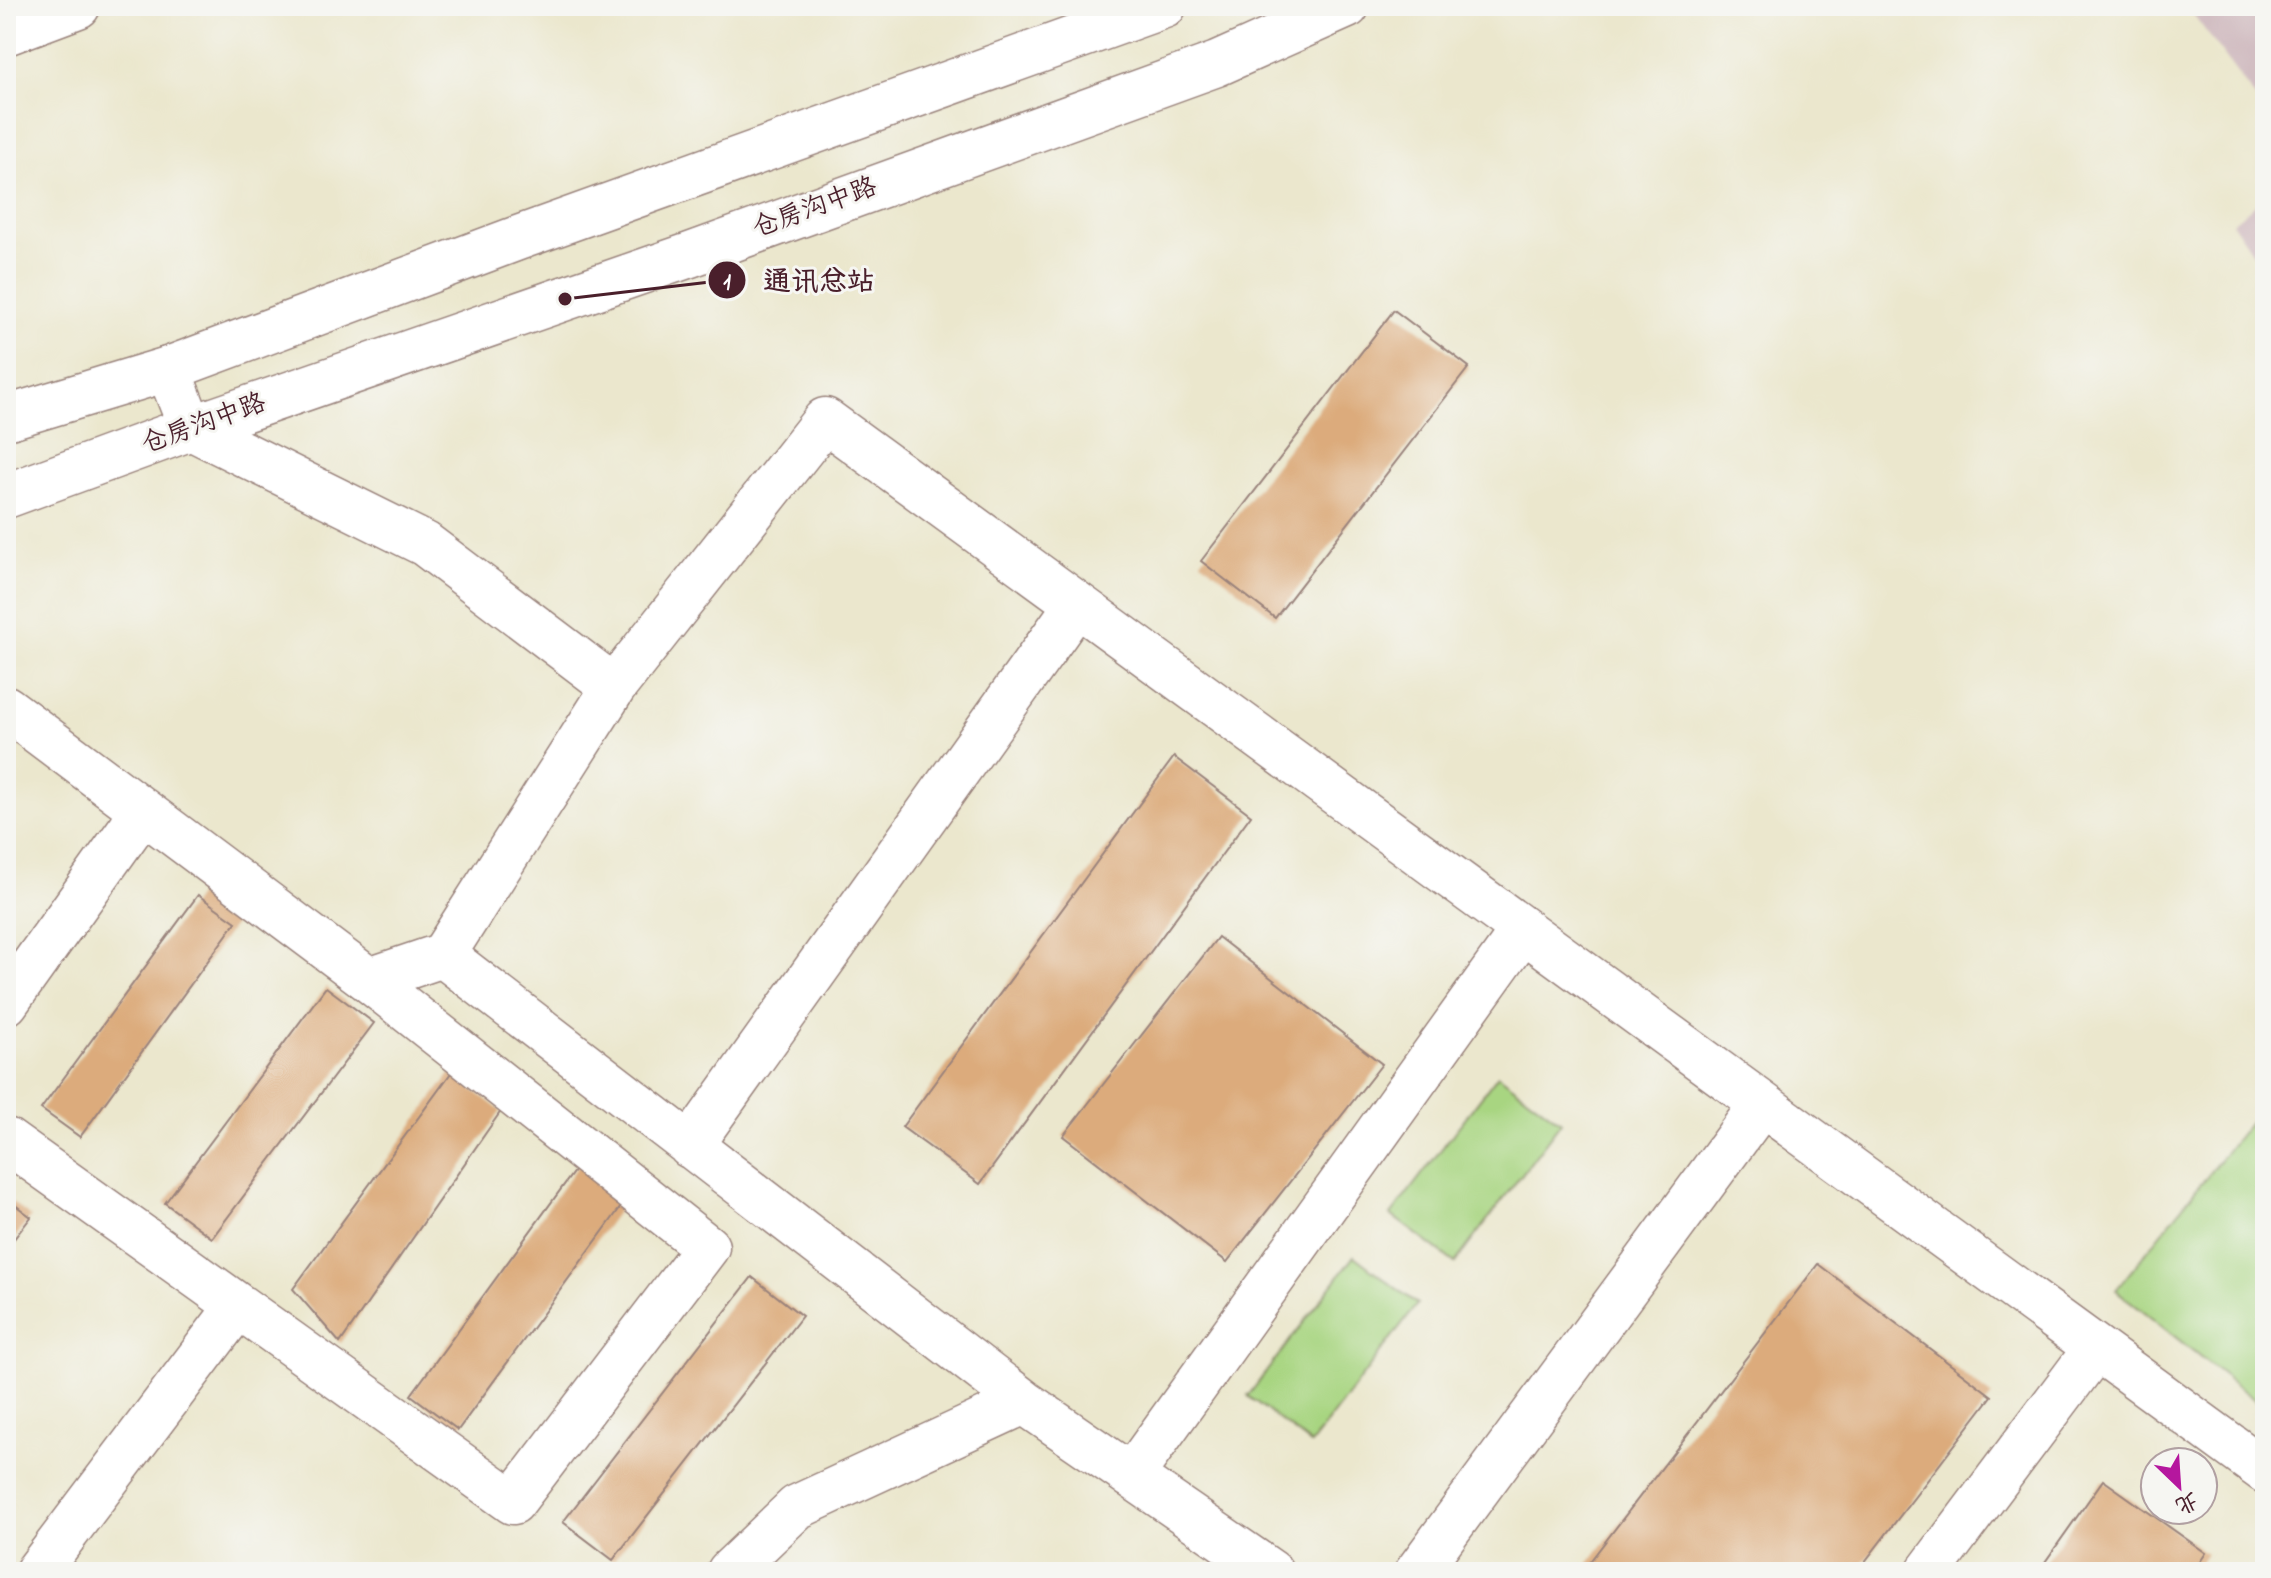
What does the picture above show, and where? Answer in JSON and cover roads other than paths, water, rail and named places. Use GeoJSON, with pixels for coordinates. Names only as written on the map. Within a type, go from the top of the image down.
{"type":"FeatureCollection","features":[{"type":"Feature","properties":{"kind":"main road"},"geometry":{"type":"LineString","coordinates":[[6,33],[78,6]]}},
{"type":"Feature","properties":{"kind":"main road"},"geometry":{"type":"LineString","coordinates":[[6,418],[168,369],[518,238],[1164,6]]}},
{"type":"Feature","properties":{"kind":"main road","name":"仓房沟中路"},"geometry":{"type":"LineString","coordinates":[[6,496],[1202,69],[1347,6]]}},
{"type":"Feature","properties":{"kind":"main road"},"geometry":{"type":"LineString","coordinates":[[168,369],[191,428],[425,544],[614,687]]}},
{"type":"Feature","properties":{"kind":"main road"},"geometry":{"type":"LineString","coordinates":[[369,980],[443,955],[614,687],[825,420],[2265,1471]]}},
{"type":"Feature","properties":{"kind":"main road"},"geometry":{"type":"LineString","coordinates":[[690,1146],[1077,604]]}},
{"type":"Feature","properties":{"kind":"main road"},"geometry":{"type":"LineString","coordinates":[[6,708],[369,980],[707,1247],[513,1502],[6,1140]]}},
{"type":"Feature","properties":{"kind":"main road"},"geometry":{"type":"LineString","coordinates":[[6,1003],[143,811]]}},
{"type":"Feature","properties":{"kind":"main road"},"geometry":{"type":"LineString","coordinates":[[1131,1476],[1523,930]]}},
{"type":"Feature","properties":{"kind":"main road"},"geometry":{"type":"LineString","coordinates":[[443,955],[1024,1402],[1271,1572]]}},
{"type":"Feature","properties":{"kind":"main road"},"geometry":{"type":"LineString","coordinates":[[1417,1572],[1762,1104]]}},
{"type":"Feature","properties":{"kind":"main road"},"geometry":{"type":"LineString","coordinates":[[37,1572],[238,1306]]}},
{"type":"Feature","properties":{"kind":"main road"},"geometry":{"type":"LineString","coordinates":[[1928,1572],[2096,1348]]}},
{"type":"Feature","properties":{"kind":"main road"},"geometry":{"type":"LineString","coordinates":[[729,1572],[797,1507],[1024,1402]]}},
{"type":"Feature","properties":{"kind":"place","name":"通讯总站"},"geometry":{"type":"Point","coordinates":[565,299]}}]}
